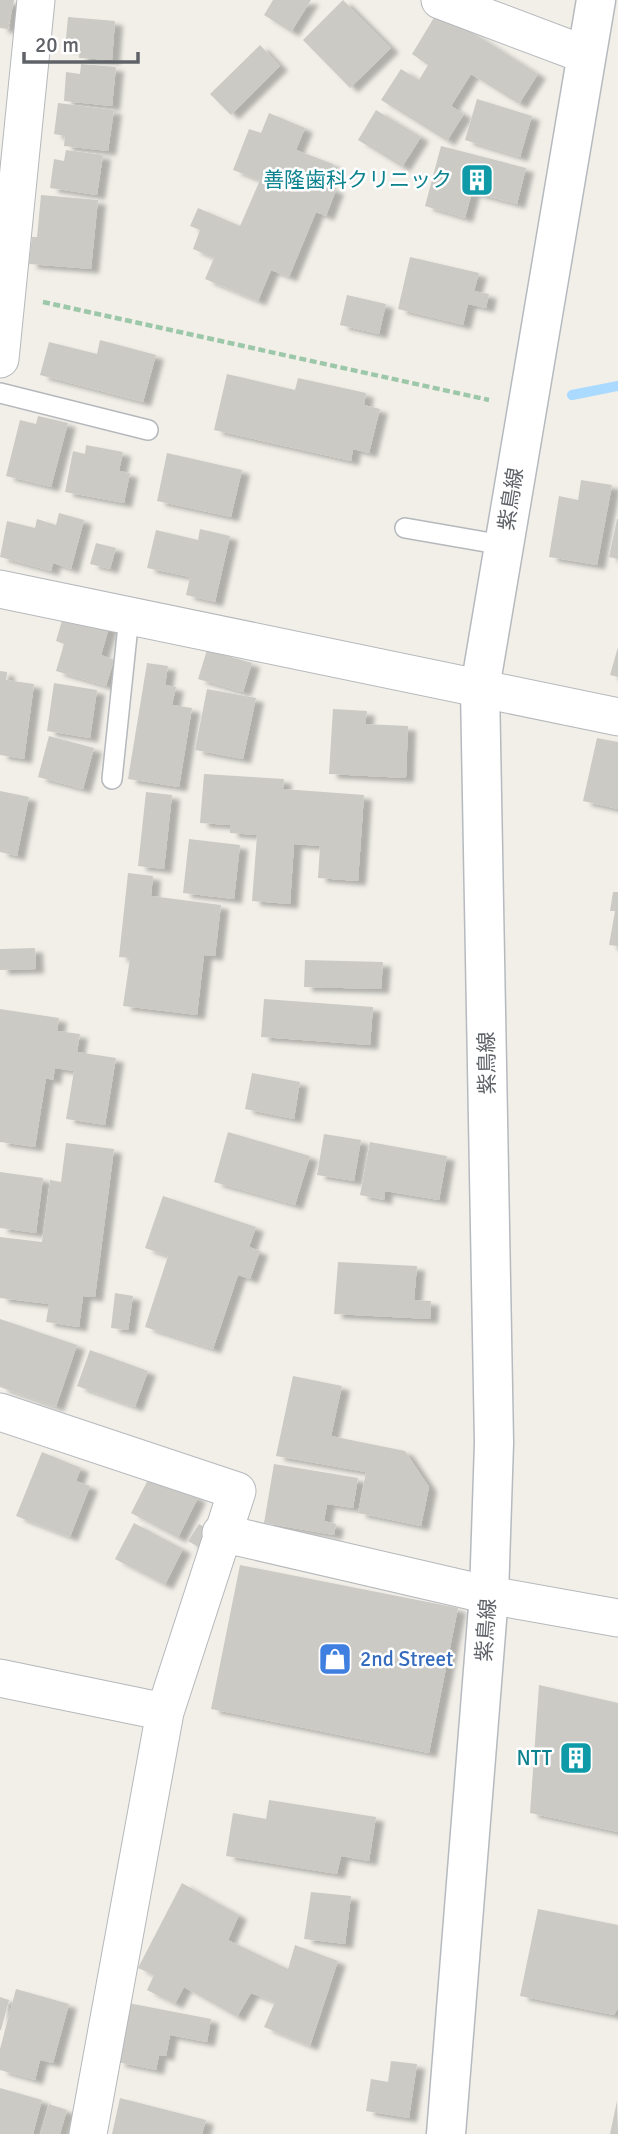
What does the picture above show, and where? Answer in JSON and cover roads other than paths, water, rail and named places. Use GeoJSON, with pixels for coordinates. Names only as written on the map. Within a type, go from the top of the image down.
{"type":"FeatureCollection","features":[{"type":"Feature","properties":{"kind":"street"},"geometry":{"type":"LineString","coordinates":[[0,359],[4,288],[36,0]]}},
{"type":"Feature","properties":{"kind":"street"},"geometry":{"type":"LineString","coordinates":[[440,0],[586,55]]}},
{"type":"Feature","properties":{"kind":"street","name":"紫鳥線"},"geometry":{"type":"LineString","coordinates":[[446,2134],[489,1595],[494,1443],[480,688],[596,0]]}},
{"type":"Feature","properties":{"kind":"street"},"geometry":{"type":"LineString","coordinates":[[0,589],[618,717]]}},
{"type":"Feature","properties":{"kind":"street"},"geometry":{"type":"LineString","coordinates":[[0,1412],[237,1491],[221,1533],[165,1712],[88,2134]]}},
{"type":"Feature","properties":{"kind":"street"},"geometry":{"type":"LineString","coordinates":[[221,1533],[489,1595],[618,1618]]}},
{"type":"Feature","properties":{"kind":"street"},"geometry":{"type":"LineString","coordinates":[[0,1678],[165,1712]]}},
{"type":"Feature","properties":{"kind":"lane"},"geometry":{"type":"LineString","coordinates":[[0,394],[148,430]]}},
{"type":"Feature","properties":{"kind":"lane"},"geometry":{"type":"LineString","coordinates":[[405,528],[503,545]]}},
{"type":"Feature","properties":{"kind":"lane"},"geometry":{"type":"LineString","coordinates":[[112,779],[129,616]]}},
{"type":"Feature","properties":{"kind":"waterway"},"geometry":{"type":"LineString","coordinates":[[572,395],[618,386]]}},
{"type":"Feature","properties":{"kind":"place","name":"善隆歯科クリニック"},"geometry":{"type":"Point","coordinates":[477,180]}},
{"type":"Feature","properties":{"kind":"place","name":"2nd Street"},"geometry":{"type":"Point","coordinates":[335,1659]}},
{"type":"Feature","properties":{"kind":"place","name":"NTT"},"geometry":{"type":"Point","coordinates":[576,1758]}}]}
